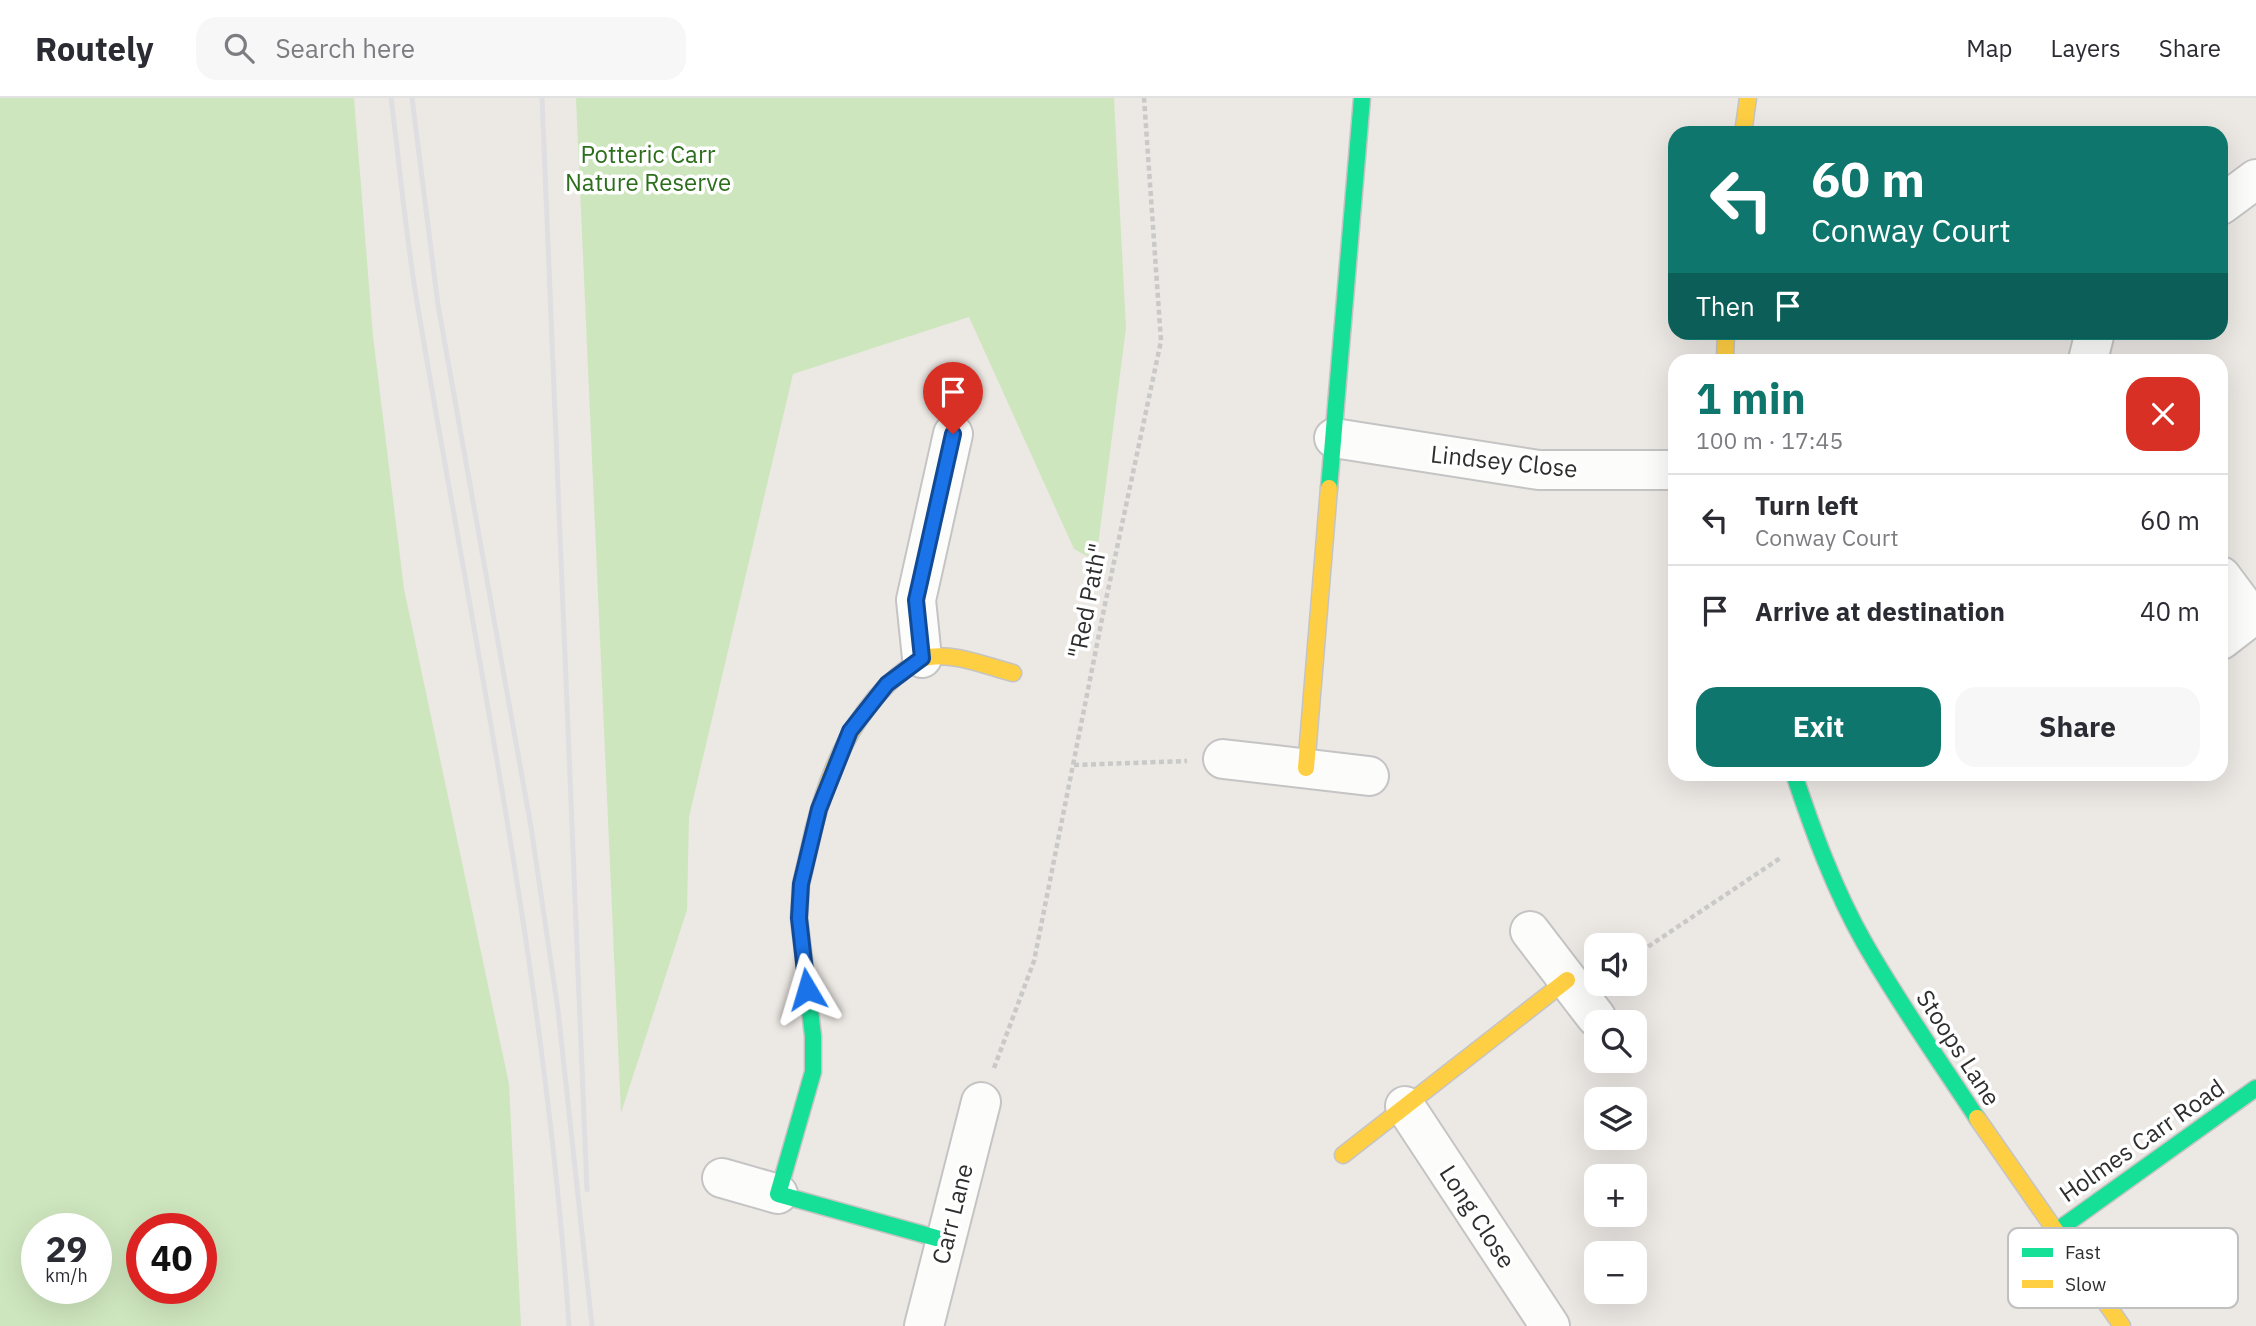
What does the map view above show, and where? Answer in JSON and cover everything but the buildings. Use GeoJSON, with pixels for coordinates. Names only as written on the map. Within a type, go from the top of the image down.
{"type":"FeatureCollection","features":[{"type":"Feature","properties":{"kind":"street"},"geometry":{"type":"LineString","coordinates":[[1306,768],[1362,98]]}},
{"type":"Feature","properties":{"kind":"street"},"geometry":{"type":"LineString","coordinates":[[1744,126],[1748,98]]}},
{"type":"Feature","properties":{"kind":"street"},"geometry":{"type":"LineString","coordinates":[[2228,200],[2256,179]]}},
{"type":"Feature","properties":{"kind":"street"},"geometry":{"type":"LineString","coordinates":[[922,658],[916,600],[953,434]]}},
{"type":"Feature","properties":{"kind":"street","name":"Lindsey Close"},"geometry":{"type":"LineString","coordinates":[[1334,438],[1539,470],[1668,470]]}},
{"type":"Feature","properties":{"kind":"street"},"geometry":{"type":"LineString","coordinates":[[2228,584],[2254,614],[2228,634]]}},
{"type":"Feature","properties":{"kind":"street"},"geometry":{"type":"LineString","coordinates":[[778,1194],[813,1072],[813,1036],[799,918],[801,884],[819,809],[850,731],[887,684],[922,658],[951,657],[1013,673]]}},
{"type":"Feature","properties":{"kind":"street"},"geometry":{"type":"LineString","coordinates":[[1223,759],[1369,776]]}},
{"type":"Feature","properties":{"kind":"street","name":"Stoops Lane"},"geometry":{"type":"LineString","coordinates":[[1796,781],[1814,836],[1869,951],[2052,1228]]}},
{"type":"Feature","properties":{"kind":"street"},"geometry":{"type":"LineString","coordinates":[[1530,931],[1591,1010]]}},
{"type":"Feature","properties":{"kind":"street"},"geometry":{"type":"LineString","coordinates":[[1343,1155],[1567,979]]}},
{"type":"Feature","properties":{"kind":"street","name":"Holmes Carr Road"},"geometry":{"type":"LineString","coordinates":[[2061,1228],[2256,1088]]}},
{"type":"Feature","properties":{"kind":"street","name":"Carr Lane"},"geometry":{"type":"LineString","coordinates":[[924,1326],[981,1102]]}},
{"type":"Feature","properties":{"kind":"street","name":"Long Close"},"geometry":{"type":"LineString","coordinates":[[1405,1107],[1550,1326]]}},
{"type":"Feature","properties":{"kind":"street"},"geometry":{"type":"LineString","coordinates":[[722,1178],[947,1241]]}},
{"type":"Feature","properties":{"kind":"street","name":"Stoops Lane"},"geometry":{"type":"LineString","coordinates":[[2109,1308],[2122,1326]]}},
{"type":"Feature","properties":{"kind":"path","name":"\"Red Path\""},"geometry":{"type":"LineString","coordinates":[[981,1102],[1034,961],[1161,341],[1144,98]]}},
{"type":"Feature","properties":{"kind":"path"},"geometry":{"type":"LineString","coordinates":[[1074,765],[1223,759]]}},
{"type":"Feature","properties":{"kind":"path"},"geometry":{"type":"LineString","coordinates":[[1647,947],[1814,836]]}},
{"type":"Feature","properties":{"kind":"green space"},"geometry":{"type":"Polygon","coordinates":[[[0,98],[354,98],[373,336],[404,589],[509,1084],[521,1326],[0,1326],[0,98]]]}},
{"type":"Feature","properties":{"kind":"green space","name":"Potteric Carr Nature Reserve"},"geometry":{"type":"Polygon","coordinates":[[[576,98],[1114,98],[1126,328],[1096,561],[1074,549],[969,317],[793,374],[689,817],[687,910],[621,1113],[576,98]]]}},
{"type":"Feature","properties":{"kind":"railway"},"geometry":{"type":"LineString","coordinates":[[391,98],[414,282],[526,942],[544,1069],[569,1326]]}},
{"type":"Feature","properties":{"kind":"railway"},"geometry":{"type":"LineString","coordinates":[[412,98],[438,305],[531,827],[558,1010],[592,1326]]}},
{"type":"Feature","properties":{"kind":"railway"},"geometry":{"type":"LineString","coordinates":[[542,98],[587,1190]]}},
{"type":"Feature","properties":{"kind":"traffic: fast"},"geometry":{"type":"LineString","coordinates":[[1329,488],[1362,98]]}},
{"type":"Feature","properties":{"kind":"traffic: fast"},"geometry":{"type":"LineString","coordinates":[[1796,781],[1825,860],[1853,922],[1891,987],[1977,1118]]}},
{"type":"Feature","properties":{"kind":"traffic: fast"},"geometry":{"type":"LineString","coordinates":[[814,828],[801,884],[799,918],[813,1036],[813,1072],[778,1194],[947,1241]]}},
{"type":"Feature","properties":{"kind":"traffic: fast"},"geometry":{"type":"LineString","coordinates":[[2061,1228],[2256,1088]]}},
{"type":"Feature","properties":{"kind":"traffic: slow"},"geometry":{"type":"LineString","coordinates":[[1744,126],[1748,98]]}},
{"type":"Feature","properties":{"kind":"traffic: slow"},"geometry":{"type":"LineString","coordinates":[[1725,354],[1726,340]]}},
{"type":"Feature","properties":{"kind":"traffic: slow"},"geometry":{"type":"LineString","coordinates":[[1306,768],[1329,488]]}},
{"type":"Feature","properties":{"kind":"traffic: slow"},"geometry":{"type":"LineString","coordinates":[[814,828],[828,783],[847,740],[873,701],[906,669],[922,659],[946,656],[1013,673]]}},
{"type":"Feature","properties":{"kind":"traffic: slow"},"geometry":{"type":"LineString","coordinates":[[1343,1155],[1567,980]]}},
{"type":"Feature","properties":{"kind":"traffic: slow"},"geometry":{"type":"LineString","coordinates":[[1977,1118],[2054,1228]]}},
{"type":"Feature","properties":{"kind":"traffic: slow"},"geometry":{"type":"LineString","coordinates":[[2109,1308],[2122,1326]]}},
{"type":"Feature","properties":{"kind":"route"},"geometry":{"type":"LineString","coordinates":[[807,989],[799,918],[801,884],[819,809],[850,731],[887,684],[922,658],[916,600],[953,434]]}}]}
